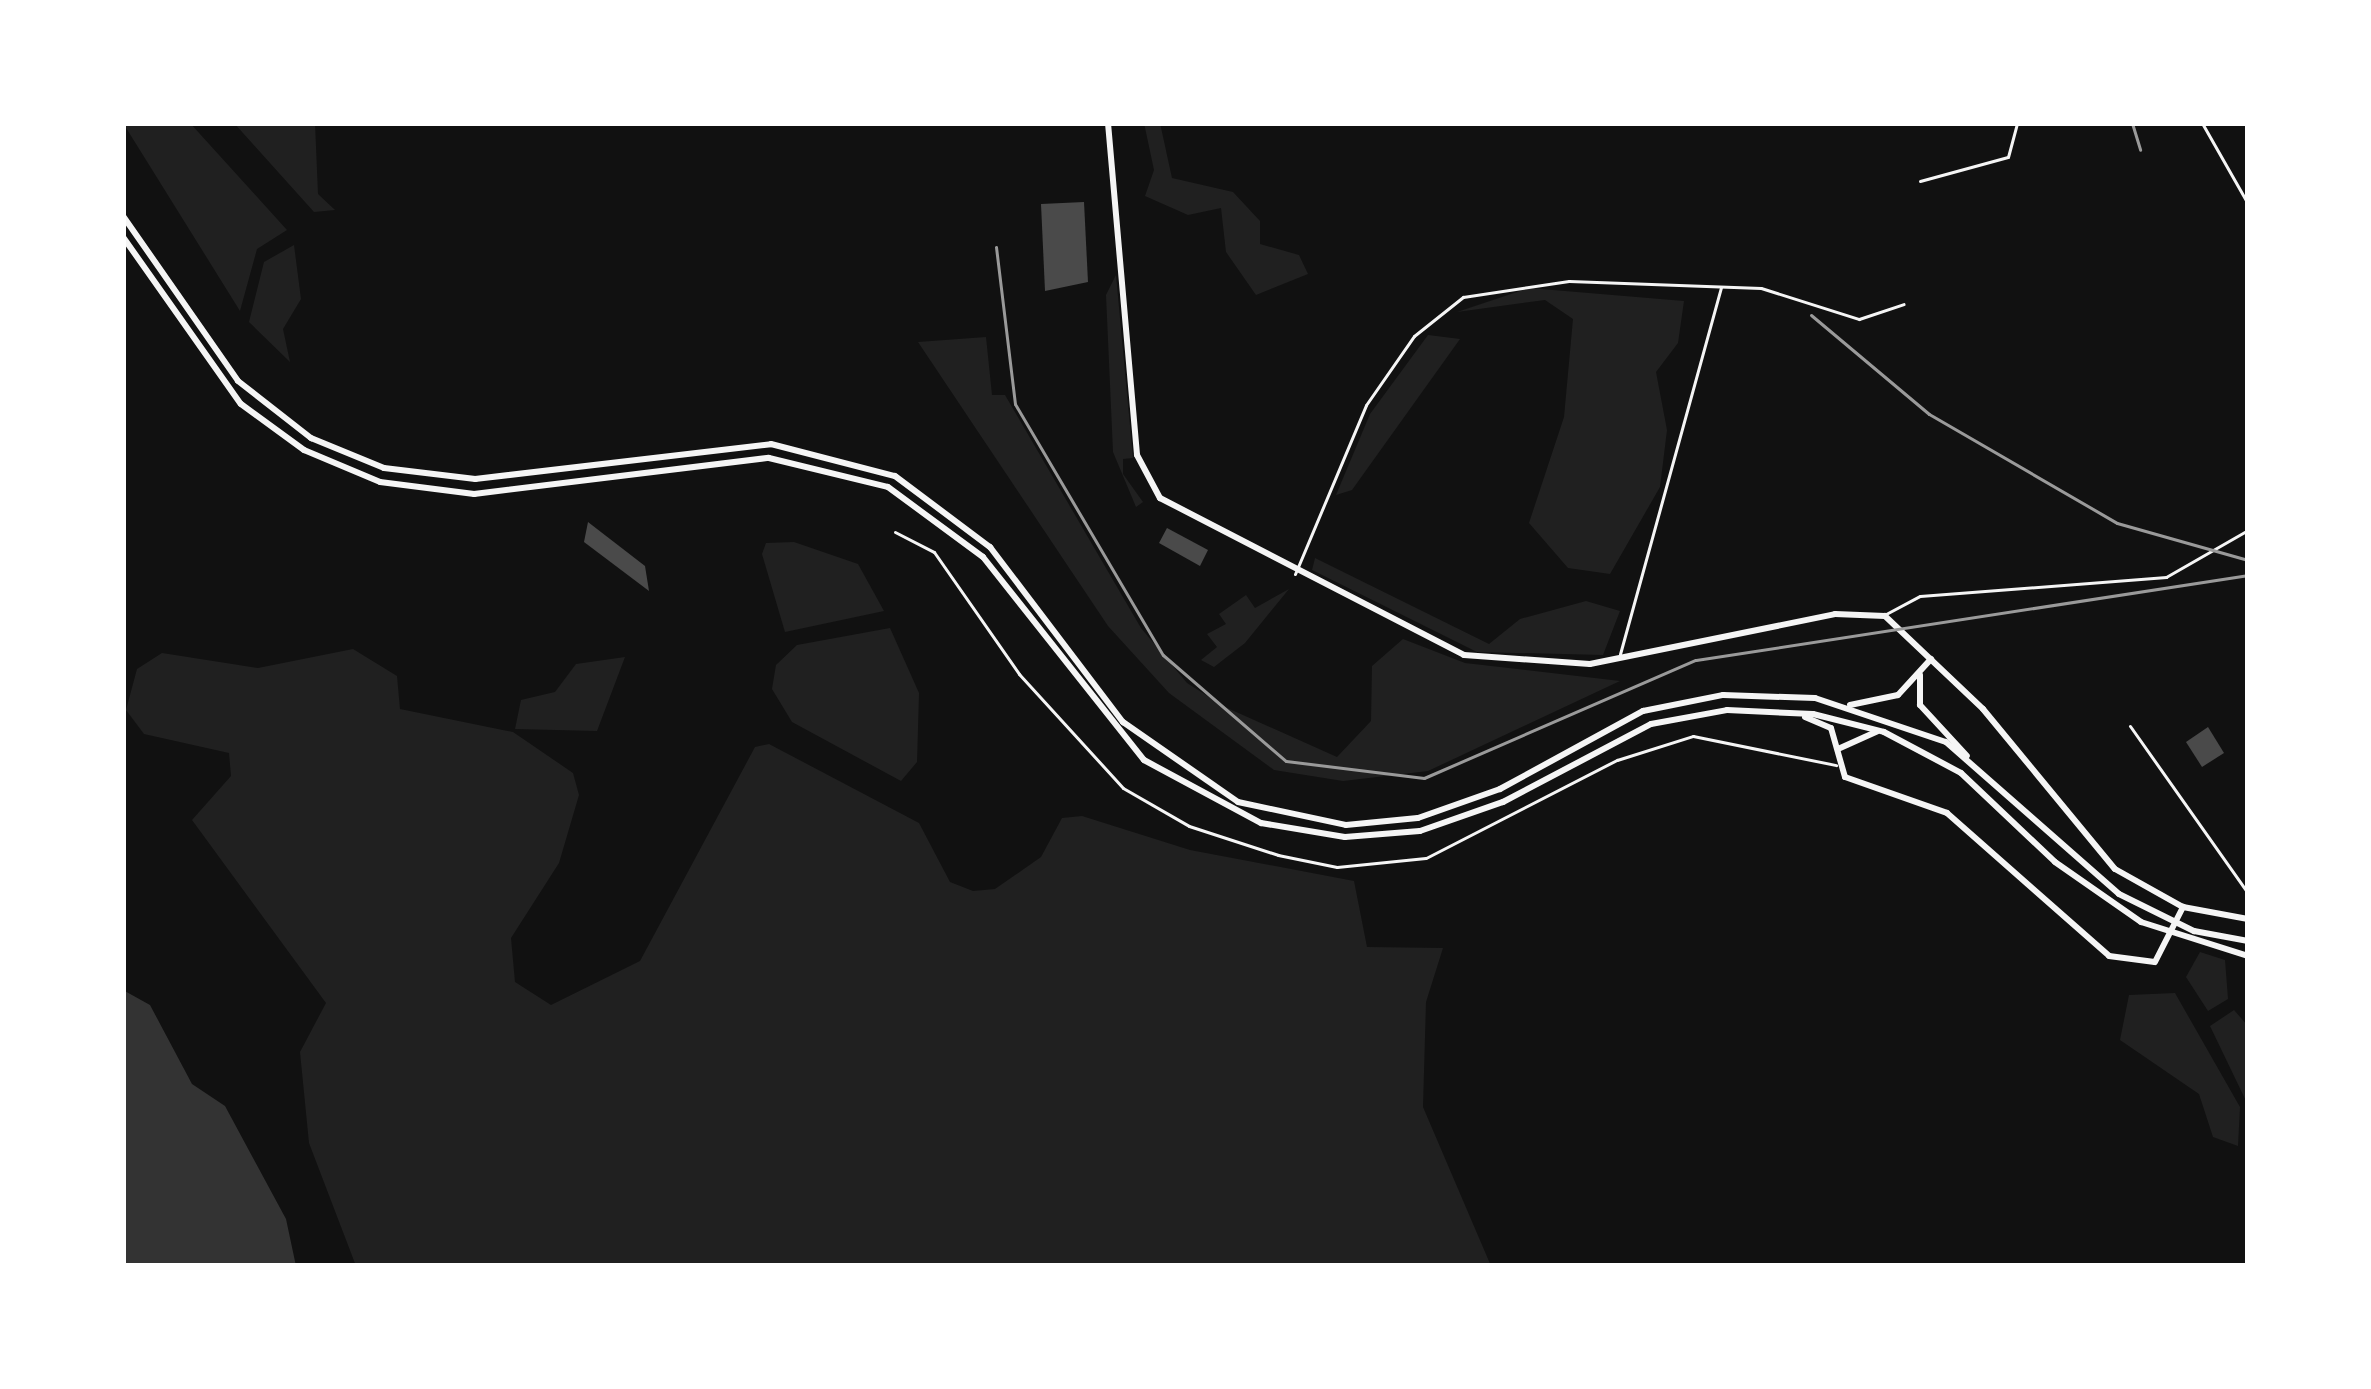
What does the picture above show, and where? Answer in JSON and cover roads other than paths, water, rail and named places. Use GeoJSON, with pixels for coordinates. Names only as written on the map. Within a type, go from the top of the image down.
{"type":"FeatureCollection","features":[{"type":"Feature","properties":{"kind":"main road"},"geometry":{"type":"LineString","coordinates":[[1108,123],[1143,475],[1176,509],[1295,574],[1464,655],[1618,661],[1835,614],[1885,616],[1930,659],[2114,869],[2183,907],[2248,919]]}},
{"type":"Feature","properties":{"kind":"main road"},"geometry":{"type":"LineString","coordinates":[[123,216],[238,381],[311,438],[384,468],[519,476],[771,444],[895,476],[990,547],[1151,749],[1266,812],[1346,825],[1454,808],[1673,703],[1756,695],[1847,705],[1898,695],[1930,659]]}},
{"type":"Feature","properties":{"kind":"main road"},"geometry":{"type":"LineString","coordinates":[[123,237],[241,404],[304,450],[380,482],[474,494],[769,458],[888,487],[997,573],[1122,740],[1176,784],[1262,824],[1345,837],[1420,831],[1503,802],[1651,724],[1790,712],[1884,732],[1960,772],[2055,862],[2141,922],[2248,956]]}},
{"type":"Feature","properties":{"kind":"main road"},"geometry":{"type":"LineString","coordinates":[[1920,675],[1920,705],[1968,759],[2147,911],[2248,941]]}},
{"type":"Feature","properties":{"kind":"main road"},"geometry":{"type":"LineString","coordinates":[[1847,705],[1968,759]]}},
{"type":"Feature","properties":{"kind":"main road"},"geometry":{"type":"LineString","coordinates":[[1790,712],[1831,728],[1838,749],[1836,765],[1970,829],[2109,956],[2163,957],[2183,907]]}},
{"type":"Feature","properties":{"kind":"main road"},"geometry":{"type":"LineString","coordinates":[[1838,749],[1855,734],[1884,732]]}},
{"type":"Feature","properties":{"kind":"street"},"geometry":{"type":"LineString","coordinates":[[1920,181],[2008,157],[2017,123]]}},
{"type":"Feature","properties":{"kind":"street"},"geometry":{"type":"LineString","coordinates":[[2202,123],[2248,204]]}},
{"type":"Feature","properties":{"kind":"street"},"geometry":{"type":"LineString","coordinates":[[1295,574],[1366,405],[1444,308],[1524,282],[1721,285],[1778,292],[1859,319],[1904,304]]}},
{"type":"Feature","properties":{"kind":"street"},"geometry":{"type":"LineString","coordinates":[[1618,661],[1721,285]]}},
{"type":"Feature","properties":{"kind":"street"},"geometry":{"type":"LineString","coordinates":[[1885,616],[1920,596],[2166,577],[2248,530]]}},
{"type":"Feature","properties":{"kind":"street"},"geometry":{"type":"LineString","coordinates":[[896,532],[934,552],[1095,764],[1189,826],[1278,855],[1337,867],[1426,858],[1617,760],[1693,736],[1836,765]]}},
{"type":"Feature","properties":{"kind":"street"},"geometry":{"type":"LineString","coordinates":[[2130,726],[2248,892]]}},
{"type":"Feature","properties":{"kind":"railway"},"geometry":{"type":"LineString","coordinates":[[2132,123],[2140,150]]}},
{"type":"Feature","properties":{"kind":"railway"},"geometry":{"type":"LineString","coordinates":[[996,247],[1015,404],[1163,655],[1286,761],[1424,778],[1696,660],[2248,575]]}},
{"type":"Feature","properties":{"kind":"railway"},"geometry":{"type":"LineString","coordinates":[[1811,315],[1929,414],[2117,523],[2248,560]]}}]}
